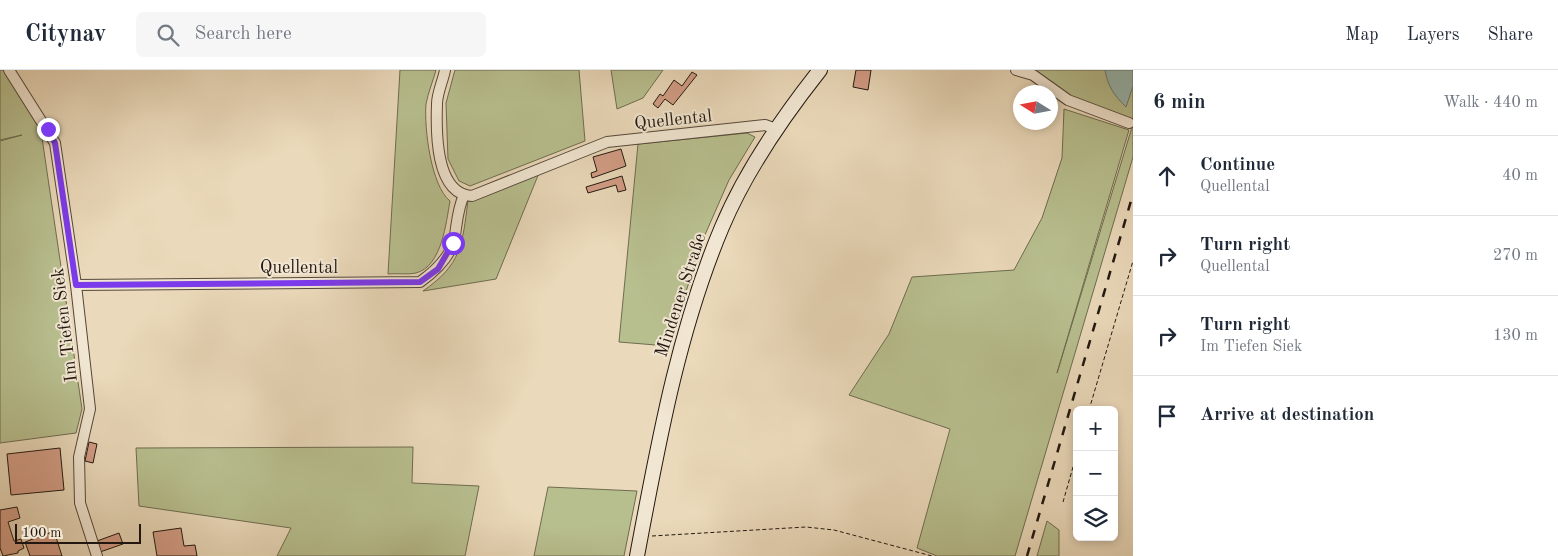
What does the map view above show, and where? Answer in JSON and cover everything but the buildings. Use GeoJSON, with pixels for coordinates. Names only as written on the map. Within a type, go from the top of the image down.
{"type":"FeatureCollection","features":[{"type":"Feature","properties":{"kind":"main road","name":"Mindener Straße"},"geometry":{"type":"LineString","coordinates":[[637,556],[673,381],[686,328],[703,276],[722,226],[742,184],[776,130],[820,70]]}},
{"type":"Feature","properties":{"kind":"street","name":"Im Tiefen Siek"},"geometry":{"type":"LineString","coordinates":[[9,70],[55,143],[76,285],[90,409],[79,457],[80,503],[97,556]]}},
{"type":"Feature","properties":{"kind":"street"},"geometry":{"type":"LineString","coordinates":[[446,70],[437,102],[440,162],[450,187],[464,195]]}},
{"type":"Feature","properties":{"kind":"street"},"geometry":{"type":"LineString","coordinates":[[1016,70],[1033,75],[1068,100],[1129,123]]}},
{"type":"Feature","properties":{"kind":"street","name":"Quellental"},"geometry":{"type":"LineString","coordinates":[[76,285],[420,282],[438,269],[453,243],[459,206],[464,195],[472,196],[607,142],[765,125],[776,130]]}},
{"type":"Feature","properties":{"kind":"path"},"geometry":{"type":"LineString","coordinates":[[1091,406],[1133,261]]}},
{"type":"Feature","properties":{"kind":"path"},"geometry":{"type":"LineString","coordinates":[[1063,502],[1073,467]]}},
{"type":"Feature","properties":{"kind":"path"},"geometry":{"type":"LineString","coordinates":[[641,537],[806,528],[834,530],[932,556]]}},
{"type":"Feature","properties":{"kind":"green space"},"geometry":{"type":"Polygon","coordinates":[[[0,70],[9,70],[41,131],[82,409],[76,433],[0,443],[0,141],[22,135],[0,140],[0,70]]]}},
{"type":"Feature","properties":{"kind":"green space"},"geometry":{"type":"Polygon","coordinates":[[[400,70],[436,70],[426,104],[426,127],[430,156],[438,183],[443,194],[450,201],[441,243],[432,262],[425,269],[416,273],[388,274],[400,70]]]}},
{"type":"Feature","properties":{"kind":"green space"},"geometry":{"type":"Polygon","coordinates":[[[455,70],[579,70],[585,141],[470,186],[459,181],[448,159],[446,103],[455,70]]]}},
{"type":"Feature","properties":{"kind":"green space"},"geometry":{"type":"Polygon","coordinates":[[[611,70],[663,70],[643,98],[617,109],[611,70]]]}},
{"type":"Feature","properties":{"kind":"green space"},"geometry":{"type":"Polygon","coordinates":[[[1034,70],[1133,70],[1133,120],[1070,96],[1058,87],[1058,85],[1055,85],[1034,70]]]}},
{"type":"Feature","properties":{"kind":"green space"},"geometry":{"type":"Polygon","coordinates":[[[1064,109],[1129,130],[1057,373],[1133,124],[1133,157],[1015,556],[937,556],[917,548],[950,429],[849,395],[889,334],[912,277],[1014,270],[1042,218],[1062,158],[1064,109]]]}},
{"type":"Feature","properties":{"kind":"green space"},"geometry":{"type":"Polygon","coordinates":[[[747,133],[755,137],[729,180],[704,237],[668,346],[619,342],[638,144],[747,133]]]}},
{"type":"Feature","properties":{"kind":"green space"},"geometry":{"type":"Polygon","coordinates":[[[539,173],[496,279],[423,291],[446,272],[458,252],[464,230],[468,201],[539,173]]]}},
{"type":"Feature","properties":{"kind":"green space"},"geometry":{"type":"Polygon","coordinates":[[[413,447],[412,483],[479,486],[465,556],[277,556],[291,528],[139,506],[136,448],[413,447]]]}},
{"type":"Feature","properties":{"kind":"green space"},"geometry":{"type":"Polygon","coordinates":[[[548,487],[637,491],[624,556],[534,556],[548,487]]]}},
{"type":"Feature","properties":{"kind":"green space"},"geometry":{"type":"Polygon","coordinates":[[[1047,521],[1059,530],[1059,556],[1037,556],[1047,521]]]}},
{"type":"Feature","properties":{"kind":"water"},"geometry":{"type":"Polygon","coordinates":[[[1105,70],[1133,70],[1133,86],[1126,107],[1112,90],[1105,70]]]}},
{"type":"Feature","properties":{"kind":"railway"},"geometry":{"type":"LineString","coordinates":[[1027,556],[1133,194]]}},
{"type":"Feature","properties":{"kind":"route"},"geometry":{"type":"LineString","coordinates":[[48,129],[55,143],[76,285],[420,282],[438,269],[453,243]]}}]}
